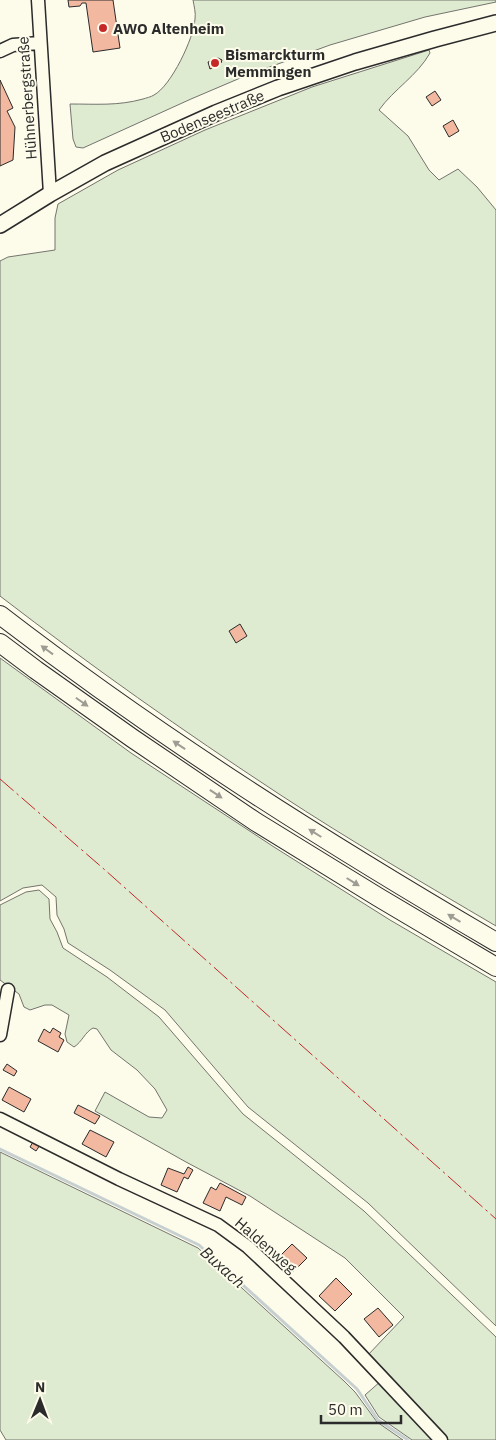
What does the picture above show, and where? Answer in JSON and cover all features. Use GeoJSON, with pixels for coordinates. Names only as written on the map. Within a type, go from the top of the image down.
{"type":"FeatureCollection","features":[{"type":"Feature","properties":{"kind":"highway"},"geometry":{"type":"LineString","coordinates":[[0,615],[42,648],[130,711],[204,761],[357,860],[496,942]]}},
{"type":"Feature","properties":{"kind":"highway"},"geometry":{"type":"LineString","coordinates":[[0,643],[132,738],[256,822],[496,967]]}},
{"type":"Feature","properties":{"kind":"main road","name":"Bodenseestraße"},"geometry":{"type":"LineString","coordinates":[[0,225],[50,194],[119,156],[216,113],[278,88],[355,62],[496,23]]}},
{"type":"Feature","properties":{"kind":"street","name":"Hühnerbergstraße"},"geometry":{"type":"LineString","coordinates":[[38,0],[50,194]]}},
{"type":"Feature","properties":{"kind":"street"},"geometry":{"type":"LineString","coordinates":[[0,51],[13,45],[40,43]]}},
{"type":"Feature","properties":{"kind":"street"},"geometry":{"type":"LineString","coordinates":[[0,1035],[8,990]]}},
{"type":"Feature","properties":{"kind":"street","name":"Haldenweg"},"geometry":{"type":"LineString","coordinates":[[0,1119],[218,1225],[241,1242],[344,1337],[441,1440]]}},
{"type":"Feature","properties":{"kind":"green space"},"geometry":{"type":"Polygon","coordinates":[[[193,0],[496,0],[496,2],[425,17],[330,45],[245,76],[83,148],[76,147],[73,139],[70,104],[125,103],[150,97],[161,90],[174,72],[191,38],[195,17],[193,0]]]}},
{"type":"Feature","properties":{"kind":"green space"},"geometry":{"type":"Polygon","coordinates":[[[429,50],[430,53],[419,69],[391,95],[379,110],[408,136],[429,170],[439,180],[458,169],[477,187],[496,210],[496,926],[359,845],[243,770],[103,673],[0,596],[0,261],[8,257],[55,250],[55,218],[58,204],[118,170],[205,130],[312,87],[429,50]]]}},
{"type":"Feature","properties":{"kind":"green space"},"geometry":{"type":"Polygon","coordinates":[[[0,658],[131,753],[274,847],[390,920],[496,982],[496,1326],[368,1203],[248,1107],[165,1010],[110,970],[68,943],[57,915],[56,897],[42,885],[23,888],[0,901],[0,658]]]}},
{"type":"Feature","properties":{"kind":"green space"},"geometry":{"type":"Polygon","coordinates":[[[39,890],[49,899],[50,919],[63,948],[107,977],[159,1017],[243,1114],[364,1211],[496,1337],[496,1440],[445,1440],[367,1356],[404,1317],[345,1258],[250,1196],[95,1111],[105,1092],[149,1117],[162,1118],[167,1110],[155,1089],[137,1070],[111,1050],[97,1029],[93,1028],[90,1030],[74,1047],[67,1042],[65,1034],[69,1015],[52,1005],[45,1005],[30,1010],[24,1007],[19,994],[0,980],[0,905],[26,892],[39,890]]]}},
{"type":"Feature","properties":{"kind":"green space"},"geometry":{"type":"Polygon","coordinates":[[[0,1152],[198,1248],[344,1381],[355,1392],[377,1422],[403,1440],[6,1440],[0,1430],[0,1152]]]}},
{"type":"Feature","properties":{"kind":"green space"},"geometry":{"type":"Polygon","coordinates":[[[381,1381],[437,1440],[412,1440],[379,1417],[365,1395],[381,1381]]]}},
{"type":"Feature","properties":{"kind":"building","name":"AWO Altenheim"},"geometry":{"type":"Polygon","coordinates":[[[68,0],[113,0],[120,48],[93,52],[86,3],[82,3],[80,6],[69,7],[68,0]]]}},
{"type":"Feature","properties":{"kind":"building"},"geometry":{"type":"Polygon","coordinates":[[[218,58],[222,60],[221,63],[210,69],[208,62],[218,58]]]}},
{"type":"Feature","properties":{"kind":"building"},"geometry":{"type":"Polygon","coordinates":[[[0,80],[13,108],[7,111],[15,127],[13,160],[0,166],[0,80]]]}},
{"type":"Feature","properties":{"kind":"building"},"geometry":{"type":"Polygon","coordinates":[[[435,91],[441,100],[432,106],[426,97],[435,91]]]}},
{"type":"Feature","properties":{"kind":"building"},"geometry":{"type":"Polygon","coordinates":[[[453,120],[459,131],[449,137],[443,126],[453,120]]]}},
{"type":"Feature","properties":{"kind":"building"},"geometry":{"type":"Polygon","coordinates":[[[240,624],[247,636],[236,643],[229,631],[240,624]]]}},
{"type":"Feature","properties":{"kind":"building"},"geometry":{"type":"Polygon","coordinates":[[[53,1028],[61,1033],[59,1037],[64,1040],[58,1052],[38,1041],[44,1029],[50,1033],[53,1028]]]}},
{"type":"Feature","properties":{"kind":"building"},"geometry":{"type":"Polygon","coordinates":[[[7,1064],[17,1071],[14,1076],[3,1070],[7,1064]]]}},
{"type":"Feature","properties":{"kind":"building"},"geometry":{"type":"Polygon","coordinates":[[[9,1087],[31,1099],[24,1112],[2,1100],[9,1087]]]}},
{"type":"Feature","properties":{"kind":"building"},"geometry":{"type":"Polygon","coordinates":[[[78,1105],[100,1116],[95,1124],[74,1113],[78,1105]]]}},
{"type":"Feature","properties":{"kind":"building"},"geometry":{"type":"Polygon","coordinates":[[[90,1130],[114,1142],[106,1157],[82,1144],[90,1130]]]}},
{"type":"Feature","properties":{"kind":"building"},"geometry":{"type":"Polygon","coordinates":[[[33,1142],[40,1145],[36,1151],[30,1147],[33,1142]]]}},
{"type":"Feature","properties":{"kind":"building"},"geometry":{"type":"Polygon","coordinates":[[[188,1167],[193,1170],[188,1179],[184,1177],[177,1192],[161,1185],[168,1168],[184,1174],[188,1167]]]}},
{"type":"Feature","properties":{"kind":"building"},"geometry":{"type":"Polygon","coordinates":[[[220,1183],[246,1197],[242,1205],[226,1197],[220,1211],[203,1203],[211,1187],[216,1190],[220,1183]]]}},
{"type":"Feature","properties":{"kind":"building"},"geometry":{"type":"Polygon","coordinates":[[[292,1244],[307,1258],[293,1272],[278,1258],[292,1244]]]}},
{"type":"Feature","properties":{"kind":"building"},"geometry":{"type":"Polygon","coordinates":[[[336,1278],[352,1294],[335,1311],[319,1296],[336,1278]]]}},
{"type":"Feature","properties":{"kind":"building"},"geometry":{"type":"Polygon","coordinates":[[[378,1308],[393,1325],[379,1337],[364,1319],[378,1308]]]}},
{"type":"Feature","properties":{"kind":"waterway","name":"Buxach"},"geometry":{"type":"LineString","coordinates":[[0,1149],[199,1245],[357,1389],[378,1420],[408,1440]]}},
{"type":"Feature","properties":{"kind":"power"},"geometry":{"type":"LineString","coordinates":[[0,779],[105,870],[496,1219]]}},
{"type":"Feature","properties":{"kind":"place","name":"AWO Altenheim"},"geometry":{"type":"Point","coordinates":[103,28]}},
{"type":"Feature","properties":{"kind":"place","name":"Bismarckturm Memmingen"},"geometry":{"type":"Point","coordinates":[215,63]}}]}
